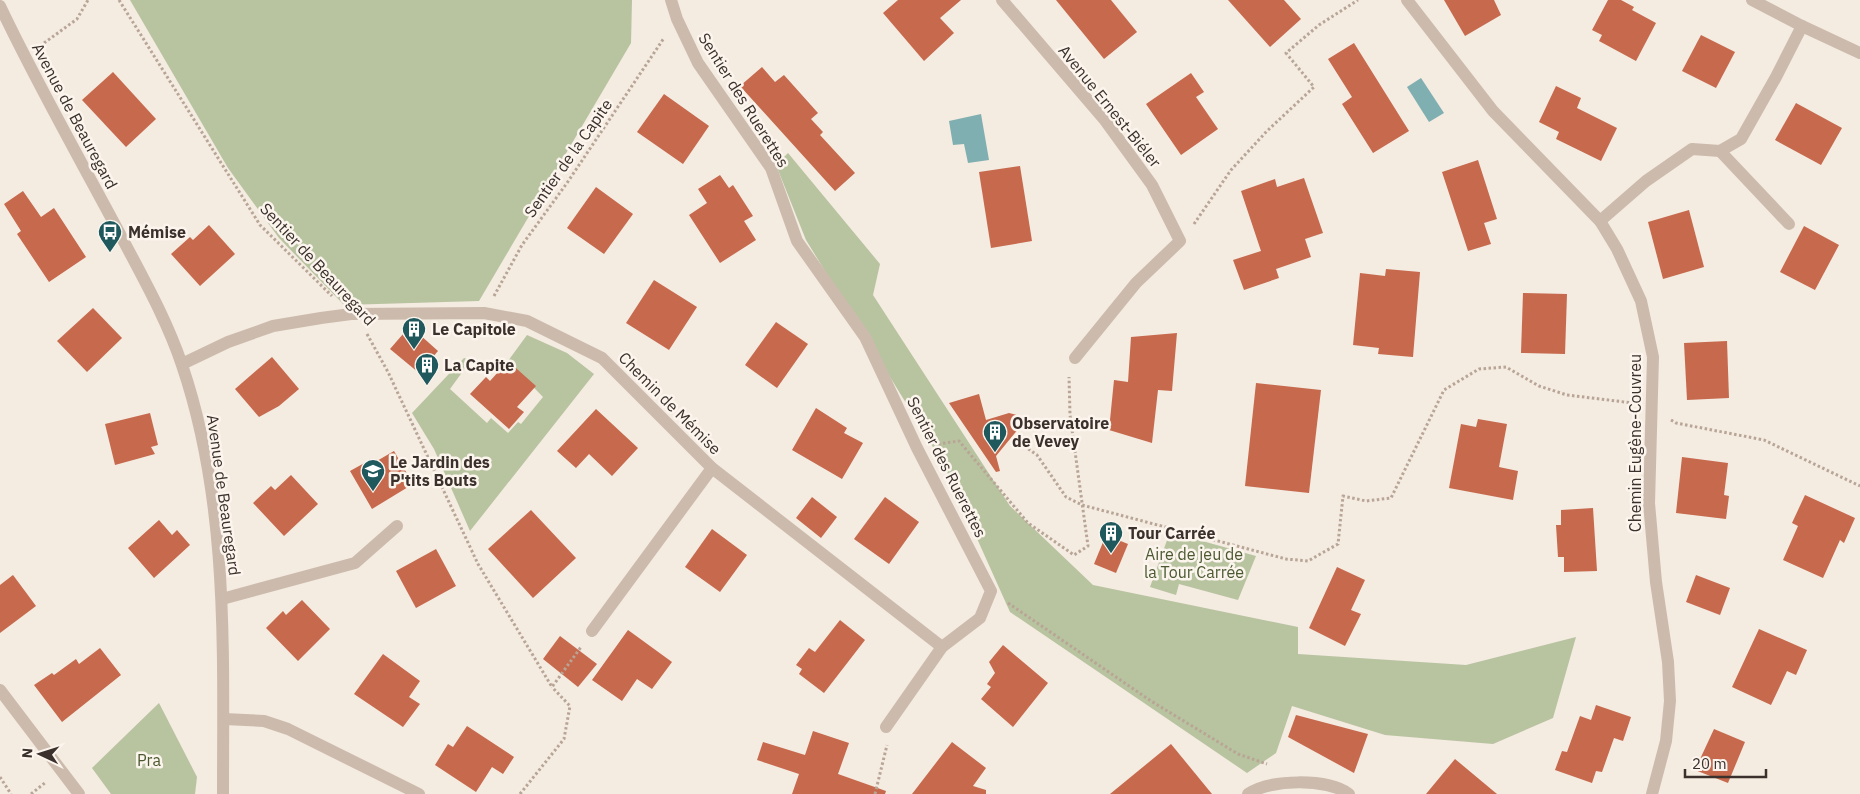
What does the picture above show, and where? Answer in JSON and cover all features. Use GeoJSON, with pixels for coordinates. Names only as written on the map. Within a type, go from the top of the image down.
{"type":"FeatureCollection","features":[{"type":"Feature","properties":{"kind":"street","name":"Sentier des Ruerettes"},"geometry":{"type":"LineString","coordinates":[[671,0],[677,19],[698,63],[771,168],[797,241],[829,283],[865,338],[917,448],[991,591]]}},
{"type":"Feature","properties":{"kind":"street","name":"Avenue Ernest-Biéler"},"geometry":{"type":"LineString","coordinates":[[1002,0],[1104,119],[1147,178],[1180,241]]}},
{"type":"Feature","properties":{"kind":"street","name":"Chemin Eugène-Couvreu"},"geometry":{"type":"LineString","coordinates":[[1407,0],[1493,111],[1600,220],[1617,249],[1641,301],[1653,357],[1650,404],[1650,512],[1656,582],[1668,662],[1670,701],[1666,741],[1652,794]]}},
{"type":"Feature","properties":{"kind":"street"},"geometry":{"type":"LineString","coordinates":[[1752,0],[1860,53]]}},
{"type":"Feature","properties":{"kind":"street","name":"Avenue de Beauregard"},"geometry":{"type":"LineString","coordinates":[[0,6],[24,57],[158,309],[182,364],[198,422],[209,483],[222,599],[223,794]]}},
{"type":"Feature","properties":{"kind":"street"},"geometry":{"type":"LineString","coordinates":[[1600,220],[1646,181],[1692,149],[1720,151],[1741,139],[1802,26]]}},
{"type":"Feature","properties":{"kind":"street"},"geometry":{"type":"LineString","coordinates":[[1720,151],[1789,224]]}},
{"type":"Feature","properties":{"kind":"street"},"geometry":{"type":"LineString","coordinates":[[1075,358],[1136,283],[1180,241]]}},
{"type":"Feature","properties":{"kind":"street","name":"Chemin de Mémise"},"geometry":{"type":"LineString","coordinates":[[182,364],[228,342],[273,326],[351,314],[484,313],[528,321],[602,358],[712,468],[942,648]]}},
{"type":"Feature","properties":{"kind":"street"},"geometry":{"type":"LineString","coordinates":[[592,632],[712,468]]}},
{"type":"Feature","properties":{"kind":"street"},"geometry":{"type":"LineString","coordinates":[[222,599],[355,563],[397,526]]}},
{"type":"Feature","properties":{"kind":"street"},"geometry":{"type":"LineString","coordinates":[[886,728],[942,648],[980,618],[991,591]]}},
{"type":"Feature","properties":{"kind":"street"},"geometry":{"type":"LineString","coordinates":[[0,690],[79,794]]}},
{"type":"Feature","properties":{"kind":"street"},"geometry":{"type":"LineString","coordinates":[[224,719],[264,721],[288,729],[419,794]]}},
{"type":"Feature","properties":{"kind":"street"},"geometry":{"type":"LineString","coordinates":[[1248,794],[1258,787],[1316,782],[1349,794]]}},
{"type":"Feature","properties":{"kind":"path"},"geometry":{"type":"LineString","coordinates":[[38,48],[77,19],[88,0]]}},
{"type":"Feature","properties":{"kind":"path","name":"Sentier de Beauregard"},"geometry":{"type":"LineString","coordinates":[[119,0],[260,225],[362,326],[388,372],[478,564],[552,687],[570,706],[564,739],[520,794]]}},
{"type":"Feature","properties":{"kind":"path"},"geometry":{"type":"LineString","coordinates":[[1180,241],[1203,212],[1231,170],[1267,131],[1314,88],[1286,53],[1318,25],[1358,0]]}},
{"type":"Feature","properties":{"kind":"path","name":"Sentier de la Capite"},"geometry":{"type":"LineString","coordinates":[[484,313],[522,245],[567,184],[677,19]]}},
{"type":"Feature","properties":{"kind":"path"},"geometry":{"type":"LineString","coordinates":[[917,448],[960,441],[1028,522],[1074,555],[1088,546],[1070,415],[1069,372],[1075,358]]}},
{"type":"Feature","properties":{"kind":"path"},"geometry":{"type":"LineString","coordinates":[[1020,443],[1037,455],[1066,497],[1082,505],[1286,559],[1308,561],[1338,544],[1343,496],[1366,501],[1391,498],[1444,390],[1480,369],[1506,367],[1539,386],[1567,395],[1650,404],[1676,423],[1764,440],[1860,486]]}},
{"type":"Feature","properties":{"kind":"path"},"geometry":{"type":"LineString","coordinates":[[991,591],[1151,701],[1238,754],[1272,766]]}},
{"type":"Feature","properties":{"kind":"path"},"geometry":{"type":"LineString","coordinates":[[552,687],[592,632]]}},
{"type":"Feature","properties":{"kind":"path"},"geometry":{"type":"LineString","coordinates":[[875,794],[888,741],[886,728]]}},
{"type":"Feature","properties":{"kind":"path"},"geometry":{"type":"LineString","coordinates":[[0,777],[11,794]]}},
{"type":"Feature","properties":{"kind":"path"},"geometry":{"type":"LineString","coordinates":[[31,794],[38,788]]}},
{"type":"Feature","properties":{"kind":"green space"},"geometry":{"type":"Polygon","coordinates":[[[130,0],[632,0],[631,43],[479,301],[344,305],[279,238],[228,168],[130,0]]]}},
{"type":"Feature","properties":{"kind":"green space"},"geometry":{"type":"Polygon","coordinates":[[[788,153],[880,264],[873,295],[1010,506],[1093,585],[1298,627],[1298,654],[1466,665],[1576,637],[1553,718],[1493,744],[1385,735],[1292,706],[1276,753],[1247,773],[1010,612],[944,465],[806,240],[776,165],[788,153]]]}},
{"type":"Feature","properties":{"kind":"green space"},"geometry":{"type":"Polygon","coordinates":[[[527,335],[567,353],[594,374],[470,531],[434,449],[412,413],[464,358],[471,360],[450,389],[487,423],[491,418],[508,433],[518,422],[521,424],[543,397],[508,361],[527,335]]]}},
{"type":"Feature","properties":{"kind":"green space","name":"Aire de jeu de la Tour Carrée"},"geometry":{"type":"Polygon","coordinates":[[[1170,532],[1256,556],[1238,600],[1179,584],[1176,595],[1150,587],[1170,532]]]}},
{"type":"Feature","properties":{"kind":"green space","name":"Pra"},"geometry":{"type":"Polygon","coordinates":[[[159,703],[197,777],[195,794],[111,794],[92,768],[159,703]]]}},
{"type":"Feature","properties":{"kind":"water"},"geometry":{"type":"Polygon","coordinates":[[[1421,78],[1444,113],[1429,122],[1407,87],[1421,78]]]}},
{"type":"Feature","properties":{"kind":"water"},"geometry":{"type":"Polygon","coordinates":[[[981,114],[989,160],[968,163],[964,144],[953,145],[949,121],[981,114]]]}},
{"type":"Feature","properties":{"kind":"building"},"geometry":{"type":"Polygon","coordinates":[[[898,0],[961,0],[940,18],[954,33],[924,61],[883,13],[898,0]]]}},
{"type":"Feature","properties":{"kind":"building"},"geometry":{"type":"Polygon","coordinates":[[[1056,0],[1111,0],[1137,32],[1104,59],[1056,0]]]}},
{"type":"Feature","properties":{"kind":"building"},"geometry":{"type":"Polygon","coordinates":[[[1228,0],[1284,0],[1301,19],[1270,47],[1228,0]]]}},
{"type":"Feature","properties":{"kind":"building"},"geometry":{"type":"Polygon","coordinates":[[[1444,0],[1494,0],[1501,15],[1465,36],[1444,0]]]}},
{"type":"Feature","properties":{"kind":"building"},"geometry":{"type":"Polygon","coordinates":[[[1608,0],[1621,0],[1634,7],[1632,10],[1656,23],[1636,61],[1599,41],[1602,35],[1592,30],[1608,0]]]}},
{"type":"Feature","properties":{"kind":"building"},"geometry":{"type":"Polygon","coordinates":[[[1701,35],[1735,52],[1716,88],[1682,71],[1701,35]]]}},
{"type":"Feature","properties":{"kind":"building"},"geometry":{"type":"Polygon","coordinates":[[[1354,43],[1409,131],[1373,153],[1342,104],[1352,97],[1328,59],[1354,43]]]}},
{"type":"Feature","properties":{"kind":"building"},"geometry":{"type":"Polygon","coordinates":[[[762,67],[775,82],[784,75],[818,113],[811,119],[823,132],[820,135],[855,173],[835,191],[740,86],[762,67]]]}},
{"type":"Feature","properties":{"kind":"building"},"geometry":{"type":"Polygon","coordinates":[[[113,72],[156,119],[126,147],[82,100],[113,72]]]}},
{"type":"Feature","properties":{"kind":"building"},"geometry":{"type":"Polygon","coordinates":[[[1191,73],[1204,92],[1196,97],[1218,129],[1181,155],[1146,104],[1191,73]]]}},
{"type":"Feature","properties":{"kind":"building"},"geometry":{"type":"Polygon","coordinates":[[[1556,86],[1581,98],[1577,108],[1617,128],[1601,161],[1556,139],[1559,132],[1539,122],[1556,86]]]}},
{"type":"Feature","properties":{"kind":"building"},"geometry":{"type":"Polygon","coordinates":[[[664,94],[709,126],[683,164],[637,132],[664,94]]]}},
{"type":"Feature","properties":{"kind":"building"},"geometry":{"type":"Polygon","coordinates":[[[1796,103],[1842,128],[1821,165],[1775,140],[1796,103]]]}},
{"type":"Feature","properties":{"kind":"building"},"geometry":{"type":"Polygon","coordinates":[[[1478,160],[1497,219],[1484,223],[1491,244],[1468,251],[1442,172],[1478,160]]]}},
{"type":"Feature","properties":{"kind":"building"},"geometry":{"type":"Polygon","coordinates":[[[1020,166],[1032,241],[991,248],[979,172],[1020,166]]]}},
{"type":"Feature","properties":{"kind":"building"},"geometry":{"type":"Polygon","coordinates":[[[720,175],[729,188],[733,185],[753,216],[744,221],[756,240],[720,263],[689,215],[707,203],[698,189],[720,175]]]}},
{"type":"Feature","properties":{"kind":"building"},"geometry":{"type":"Polygon","coordinates":[[[1304,178],[1323,233],[1305,239],[1311,257],[1276,269],[1279,278],[1244,290],[1233,260],[1261,251],[1241,191],[1275,179],[1277,187],[1304,178]]]}},
{"type":"Feature","properties":{"kind":"building"},"geometry":{"type":"Polygon","coordinates":[[[596,187],[633,214],[604,254],[567,228],[596,187]]]}},
{"type":"Feature","properties":{"kind":"building"},"geometry":{"type":"Polygon","coordinates":[[[23,191],[41,217],[54,208],[86,257],[49,282],[17,234],[21,231],[4,204],[23,191]]]}},
{"type":"Feature","properties":{"kind":"building"},"geometry":{"type":"Polygon","coordinates":[[[1689,210],[1704,267],[1663,279],[1648,222],[1689,210]]]}},
{"type":"Feature","properties":{"kind":"building"},"geometry":{"type":"Polygon","coordinates":[[[209,225],[235,254],[200,286],[171,254],[190,237],[193,240],[209,225]]]}},
{"type":"Feature","properties":{"kind":"building"},"geometry":{"type":"Polygon","coordinates":[[[1804,226],[1839,245],[1815,290],[1780,272],[1804,226]]]}},
{"type":"Feature","properties":{"kind":"building"},"geometry":{"type":"Polygon","coordinates":[[[1386,269],[1420,272],[1413,357],[1378,354],[1379,348],[1353,345],[1360,273],[1385,276],[1386,269]]]}},
{"type":"Feature","properties":{"kind":"building"},"geometry":{"type":"Polygon","coordinates":[[[654,280],[697,307],[669,350],[626,323],[654,280]]]}},
{"type":"Feature","properties":{"kind":"building"},"geometry":{"type":"Polygon","coordinates":[[[1523,293],[1567,294],[1565,354],[1521,353],[1523,293]]]}},
{"type":"Feature","properties":{"kind":"building"},"geometry":{"type":"Polygon","coordinates":[[[93,308],[122,338],[87,372],[57,341],[93,308]]]}},
{"type":"Feature","properties":{"kind":"building"},"geometry":{"type":"Polygon","coordinates":[[[776,322],[808,344],[777,388],[745,365],[776,322]]]}},
{"type":"Feature","properties":{"kind":"building","name":"Le Capitole"},"geometry":{"type":"Polygon","coordinates":[[[410,326],[438,351],[419,373],[390,349],[410,326]]]}},
{"type":"Feature","properties":{"kind":"building"},"geometry":{"type":"Polygon","coordinates":[[[1177,333],[1172,391],[1158,390],[1152,443],[1109,430],[1114,380],[1128,382],[1131,337],[1177,333]]]}},
{"type":"Feature","properties":{"kind":"building"},"geometry":{"type":"Polygon","coordinates":[[[1727,341],[1729,398],[1687,400],[1684,343],[1727,341]]]}},
{"type":"Feature","properties":{"kind":"building"},"geometry":{"type":"Polygon","coordinates":[[[272,357],[299,389],[279,406],[259,417],[235,389],[272,357]]]}},
{"type":"Feature","properties":{"kind":"building"},"geometry":{"type":"Polygon","coordinates":[[[508,361],[536,386],[517,407],[524,412],[509,429],[470,394],[486,377],[490,381],[508,361]]]}},
{"type":"Feature","properties":{"kind":"building"},"geometry":{"type":"Polygon","coordinates":[[[1256,383],[1321,390],[1309,493],[1245,486],[1256,383]]]}},
{"type":"Feature","properties":{"kind":"building","name":"Observatoire de Vevey"},"geometry":{"type":"Polygon","coordinates":[[[979,394],[986,420],[1009,413],[1021,416],[1019,428],[996,456],[1000,471],[996,472],[949,403],[979,394]]]}},
{"type":"Feature","properties":{"kind":"building"},"geometry":{"type":"Polygon","coordinates":[[[816,408],[847,428],[844,433],[863,443],[842,479],[792,450],[816,408]]]}},
{"type":"Feature","properties":{"kind":"building"},"geometry":{"type":"Polygon","coordinates":[[[596,409],[638,448],[612,476],[589,454],[576,468],[557,451],[596,409]]]}},
{"type":"Feature","properties":{"kind":"building"},"geometry":{"type":"Polygon","coordinates":[[[150,413],[158,445],[151,447],[155,454],[115,465],[105,424],[150,413]]]}},
{"type":"Feature","properties":{"kind":"building"},"geometry":{"type":"Polygon","coordinates":[[[1478,419],[1507,424],[1499,467],[1518,471],[1513,500],[1449,488],[1461,424],[1476,427],[1478,419]]]}},
{"type":"Feature","properties":{"kind":"building"},"geometry":{"type":"Polygon","coordinates":[[[394,451],[413,484],[372,509],[350,471],[368,461],[370,465],[394,451]]]}},
{"type":"Feature","properties":{"kind":"building"},"geometry":{"type":"Polygon","coordinates":[[[1682,457],[1728,463],[1724,495],[1729,496],[1726,519],[1676,513],[1682,457]]]}},
{"type":"Feature","properties":{"kind":"building"},"geometry":{"type":"Polygon","coordinates":[[[291,475],[318,504],[284,536],[253,503],[271,486],[275,490],[291,475]]]}},
{"type":"Feature","properties":{"kind":"building"},"geometry":{"type":"Polygon","coordinates":[[[1805,495],[1855,518],[1844,543],[1840,540],[1823,578],[1783,560],[1798,526],[1792,523],[1805,495]]]}},
{"type":"Feature","properties":{"kind":"building"},"geometry":{"type":"Polygon","coordinates":[[[812,497],[837,517],[821,538],[796,518],[812,497]]]}},
{"type":"Feature","properties":{"kind":"building"},"geometry":{"type":"Polygon","coordinates":[[[885,497],[919,522],[889,564],[854,539],[885,497]]]}},
{"type":"Feature","properties":{"kind":"building"},"geometry":{"type":"Polygon","coordinates":[[[1593,508],[1597,571],[1564,572],[1564,557],[1558,557],[1556,525],[1561,525],[1561,510],[1593,508]]]}},
{"type":"Feature","properties":{"kind":"building"},"geometry":{"type":"Polygon","coordinates":[[[531,510],[576,558],[533,598],[488,549],[531,510]]]}},
{"type":"Feature","properties":{"kind":"building"},"geometry":{"type":"Polygon","coordinates":[[[159,520],[172,535],[177,530],[190,545],[154,578],[128,548],[159,520]]]}},
{"type":"Feature","properties":{"kind":"building"},"geometry":{"type":"Polygon","coordinates":[[[712,529],[747,555],[720,592],[685,567],[712,529]]]}},
{"type":"Feature","properties":{"kind":"building","name":"Tour Carrée"},"geometry":{"type":"Polygon","coordinates":[[[1106,535],[1128,544],[1116,573],[1094,564],[1106,535]]]}},
{"type":"Feature","properties":{"kind":"building"},"geometry":{"type":"Polygon","coordinates":[[[436,549],[456,586],[416,608],[396,571],[436,549]]]}},
{"type":"Feature","properties":{"kind":"building"},"geometry":{"type":"Polygon","coordinates":[[[1337,567],[1365,580],[1351,610],[1361,614],[1345,646],[1309,628],[1337,567]]]}},
{"type":"Feature","properties":{"kind":"building"},"geometry":{"type":"Polygon","coordinates":[[[13,575],[36,606],[0,633],[0,585],[13,575]]]}},
{"type":"Feature","properties":{"kind":"building"},"geometry":{"type":"Polygon","coordinates":[[[1696,575],[1730,588],[1720,615],[1686,602],[1696,575]]]}},
{"type":"Feature","properties":{"kind":"building"},"geometry":{"type":"Polygon","coordinates":[[[302,600],[330,629],[298,661],[266,628],[283,611],[286,615],[302,600]]]}},
{"type":"Feature","properties":{"kind":"building"},"geometry":{"type":"Polygon","coordinates":[[[840,620],[865,640],[824,693],[799,674],[802,669],[796,665],[809,648],[815,652],[840,620]]]}},
{"type":"Feature","properties":{"kind":"building"},"geometry":{"type":"Polygon","coordinates":[[[1759,629],[1807,650],[1796,675],[1787,671],[1771,705],[1732,687],[1759,629]]]}},
{"type":"Feature","properties":{"kind":"building"},"geometry":{"type":"Polygon","coordinates":[[[628,630],[672,662],[652,689],[637,679],[622,701],[592,680],[628,630]]]}},
{"type":"Feature","properties":{"kind":"building"},"geometry":{"type":"Polygon","coordinates":[[[560,636],[597,664],[578,687],[543,659],[560,636]]]}},
{"type":"Feature","properties":{"kind":"building"},"geometry":{"type":"Polygon","coordinates":[[[1003,645],[1048,683],[1013,727],[981,699],[991,687],[987,684],[995,673],[989,662],[1003,645]]]}},
{"type":"Feature","properties":{"kind":"building"},"geometry":{"type":"Polygon","coordinates":[[[100,648],[121,675],[62,722],[34,685],[52,673],[54,675],[76,659],[79,664],[100,648]]]}},
{"type":"Feature","properties":{"kind":"building"},"geometry":{"type":"Polygon","coordinates":[[[383,654],[420,681],[409,697],[420,704],[403,727],[354,694],[383,654]]]}},
{"type":"Feature","properties":{"kind":"building"},"geometry":{"type":"Polygon","coordinates":[[[1596,705],[1631,717],[1623,741],[1614,738],[1602,772],[1596,771],[1592,783],[1555,770],[1562,751],[1567,752],[1580,716],[1591,720],[1596,705]]]}},
{"type":"Feature","properties":{"kind":"building"},"geometry":{"type":"Polygon","coordinates":[[[1296,715],[1368,734],[1354,773],[1288,737],[1296,715]]]}},
{"type":"Feature","properties":{"kind":"building"},"geometry":{"type":"Polygon","coordinates":[[[467,726],[514,757],[503,774],[492,767],[476,792],[435,765],[448,744],[453,747],[467,726]]]}},
{"type":"Feature","properties":{"kind":"building"},"geometry":{"type":"Polygon","coordinates":[[[1714,729],[1745,742],[1728,783],[1695,770],[1714,729]]]}},
{"type":"Feature","properties":{"kind":"building"},"geometry":{"type":"Polygon","coordinates":[[[813,731],[849,743],[838,774],[886,791],[885,794],[792,794],[799,774],[757,760],[763,742],[805,755],[813,731]]]}},
{"type":"Feature","properties":{"kind":"building"},"geometry":{"type":"Polygon","coordinates":[[[952,742],[986,768],[973,786],[986,790],[986,794],[912,794],[952,742]]]}},
{"type":"Feature","properties":{"kind":"building"},"geometry":{"type":"Polygon","coordinates":[[[1171,744],[1212,794],[1110,794],[1171,744]]]}},
{"type":"Feature","properties":{"kind":"building"},"geometry":{"type":"Polygon","coordinates":[[[1455,759],[1497,794],[1426,794],[1455,759]]]}},
{"type":"Feature","properties":{"kind":"place","name":"Mémise"},"geometry":{"type":"Point","coordinates":[110,253]}},
{"type":"Feature","properties":{"kind":"place","name":"Le Capitole"},"geometry":{"type":"Point","coordinates":[414,350]}},
{"type":"Feature","properties":{"kind":"place","name":"La Capite"},"geometry":{"type":"Point","coordinates":[427,386]}},
{"type":"Feature","properties":{"kind":"place","name":"Observatoire de Vevey"},"geometry":{"type":"Point","coordinates":[995,453]}},
{"type":"Feature","properties":{"kind":"place","name":"Le Jardin des P'tits Bouts"},"geometry":{"type":"Point","coordinates":[373,492]}},
{"type":"Feature","properties":{"kind":"place","name":"Tour Carrée"},"geometry":{"type":"Point","coordinates":[1111,554]}}]}
